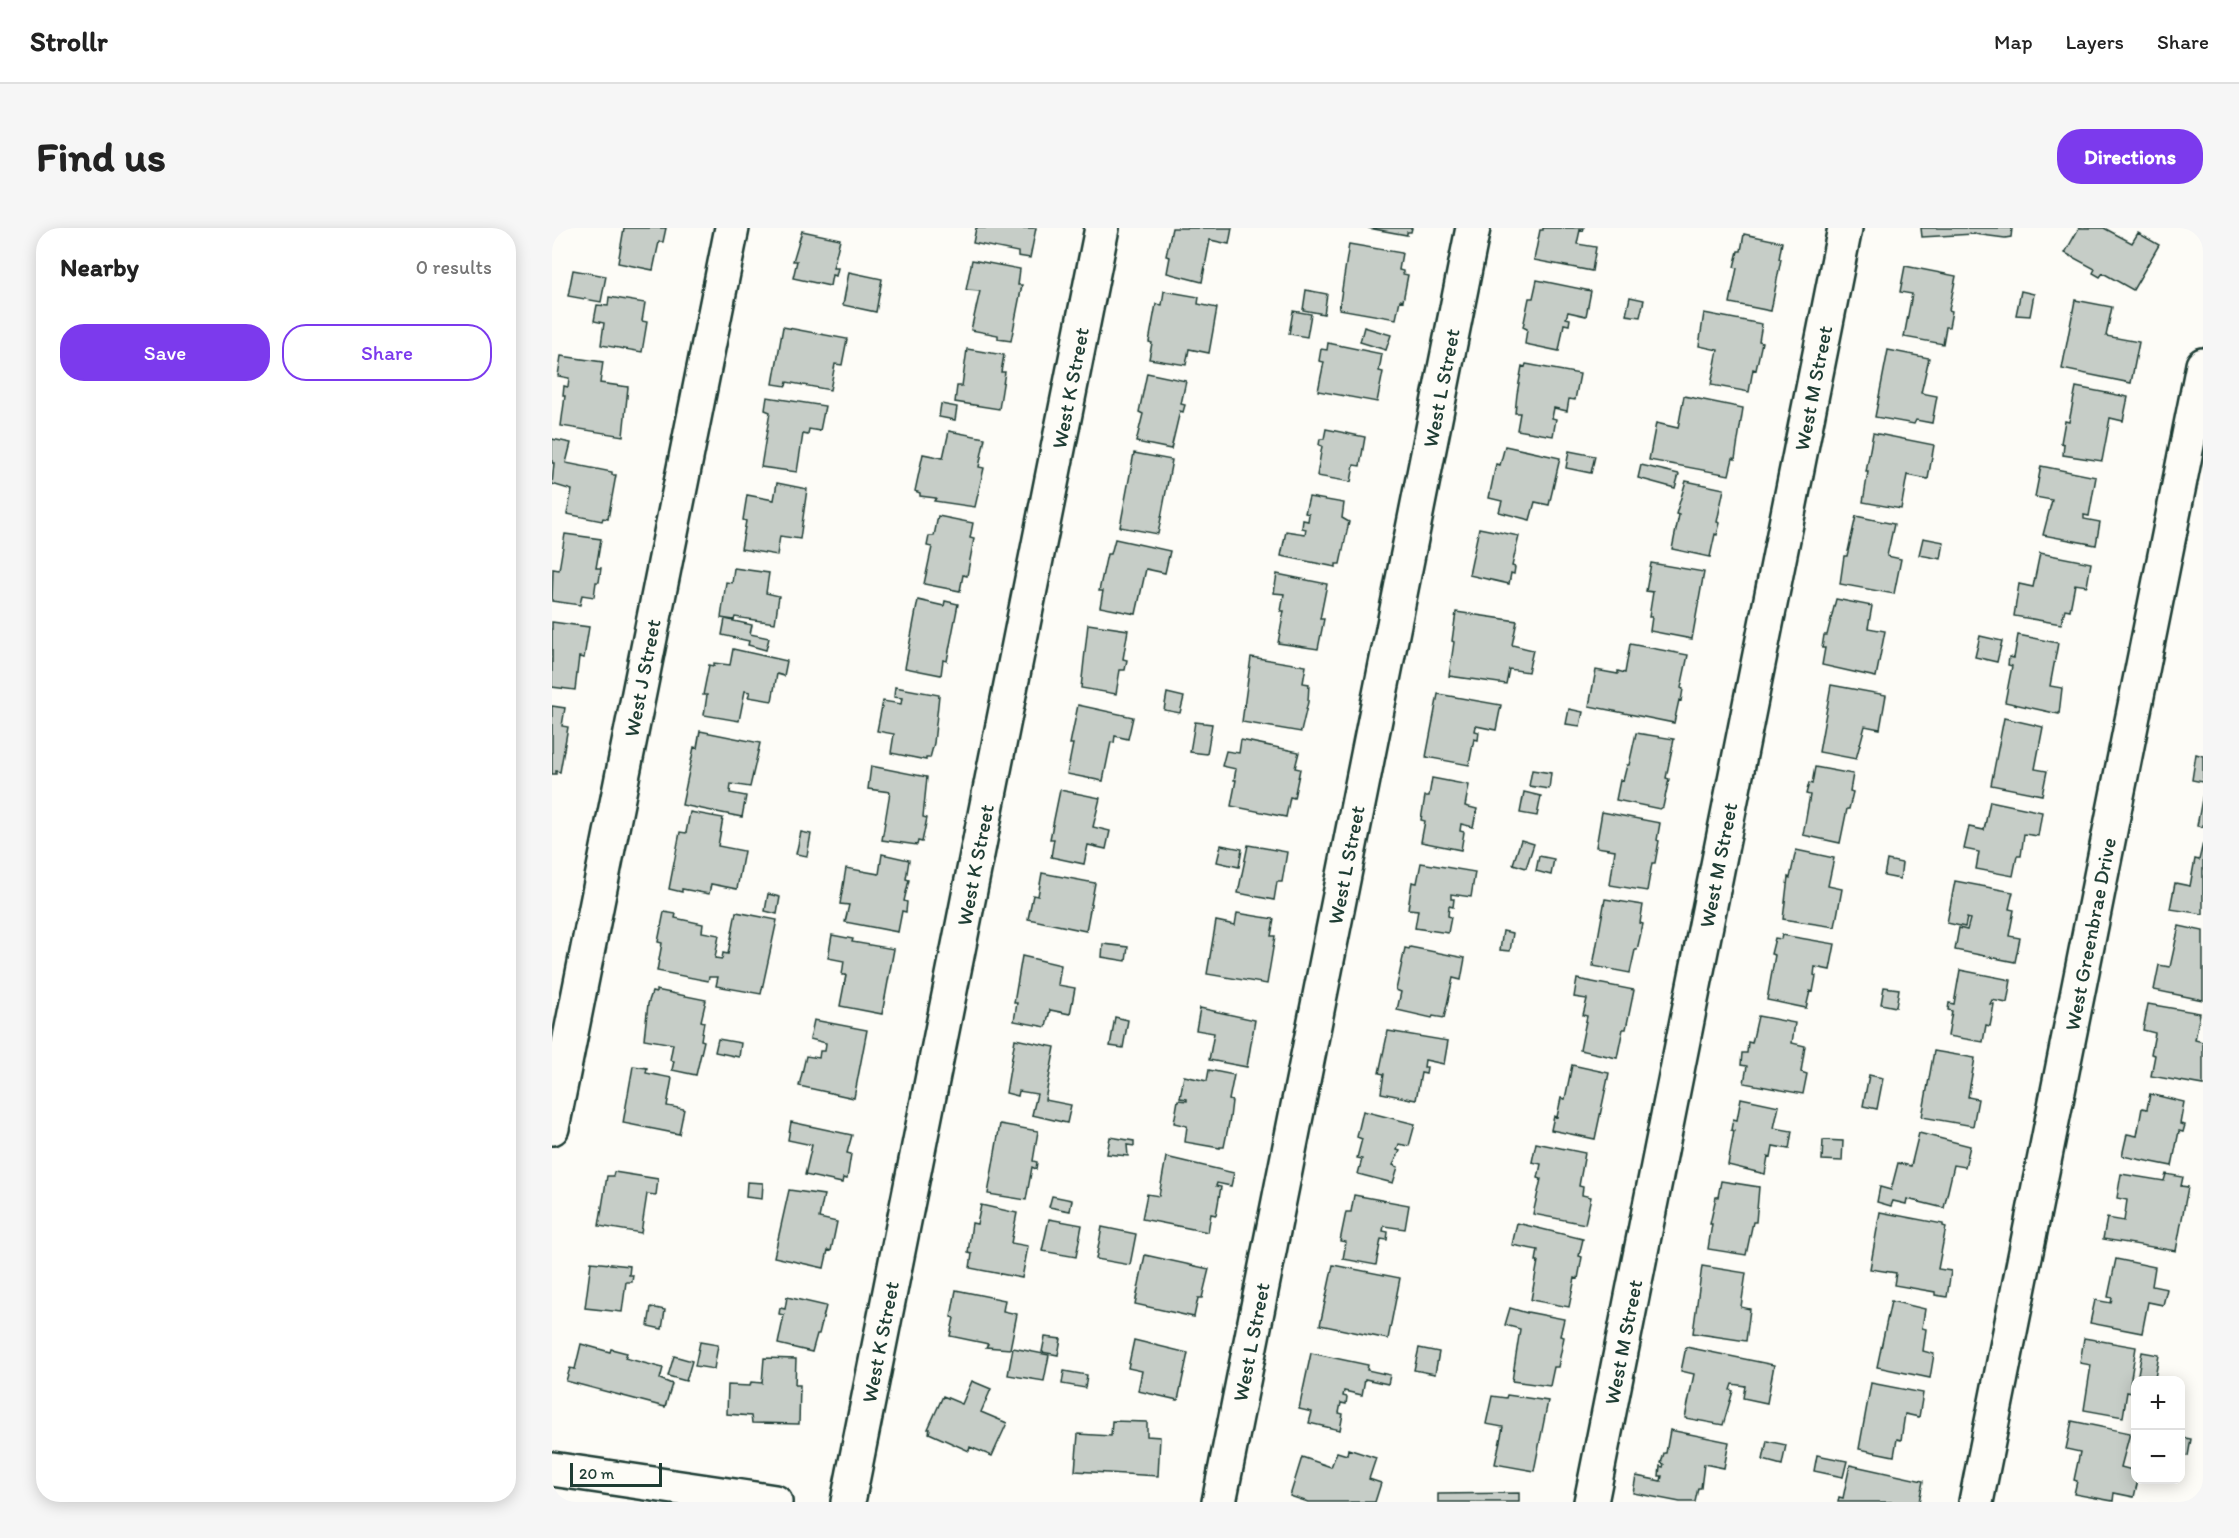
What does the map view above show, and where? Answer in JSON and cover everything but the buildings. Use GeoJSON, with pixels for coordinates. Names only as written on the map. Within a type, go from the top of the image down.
{"type":"FeatureCollection","features":[{"type":"Feature","properties":{"kind":"street","name":"West J Street"},"geometry":{"type":"LineString","coordinates":[[552,1128],[732,228]]}},
{"type":"Feature","properties":{"kind":"street","name":"West K Street"},"geometry":{"type":"LineString","coordinates":[[848,1502],[1102,228]]}},
{"type":"Feature","properties":{"kind":"street","name":"West L Street"},"geometry":{"type":"LineString","coordinates":[[1219,1502],[1473,228]]}},
{"type":"Feature","properties":{"kind":"street","name":"West M Street"},"geometry":{"type":"LineString","coordinates":[[1591,1502],[1845,228]]}},
{"type":"Feature","properties":{"kind":"street","name":"West Greenbrae Drive"},"geometry":{"type":"LineString","coordinates":[[1976,1502],[2203,365]]}},
{"type":"Feature","properties":{"kind":"street"},"geometry":{"type":"LineString","coordinates":[[552,1469],[775,1502]]}}]}
